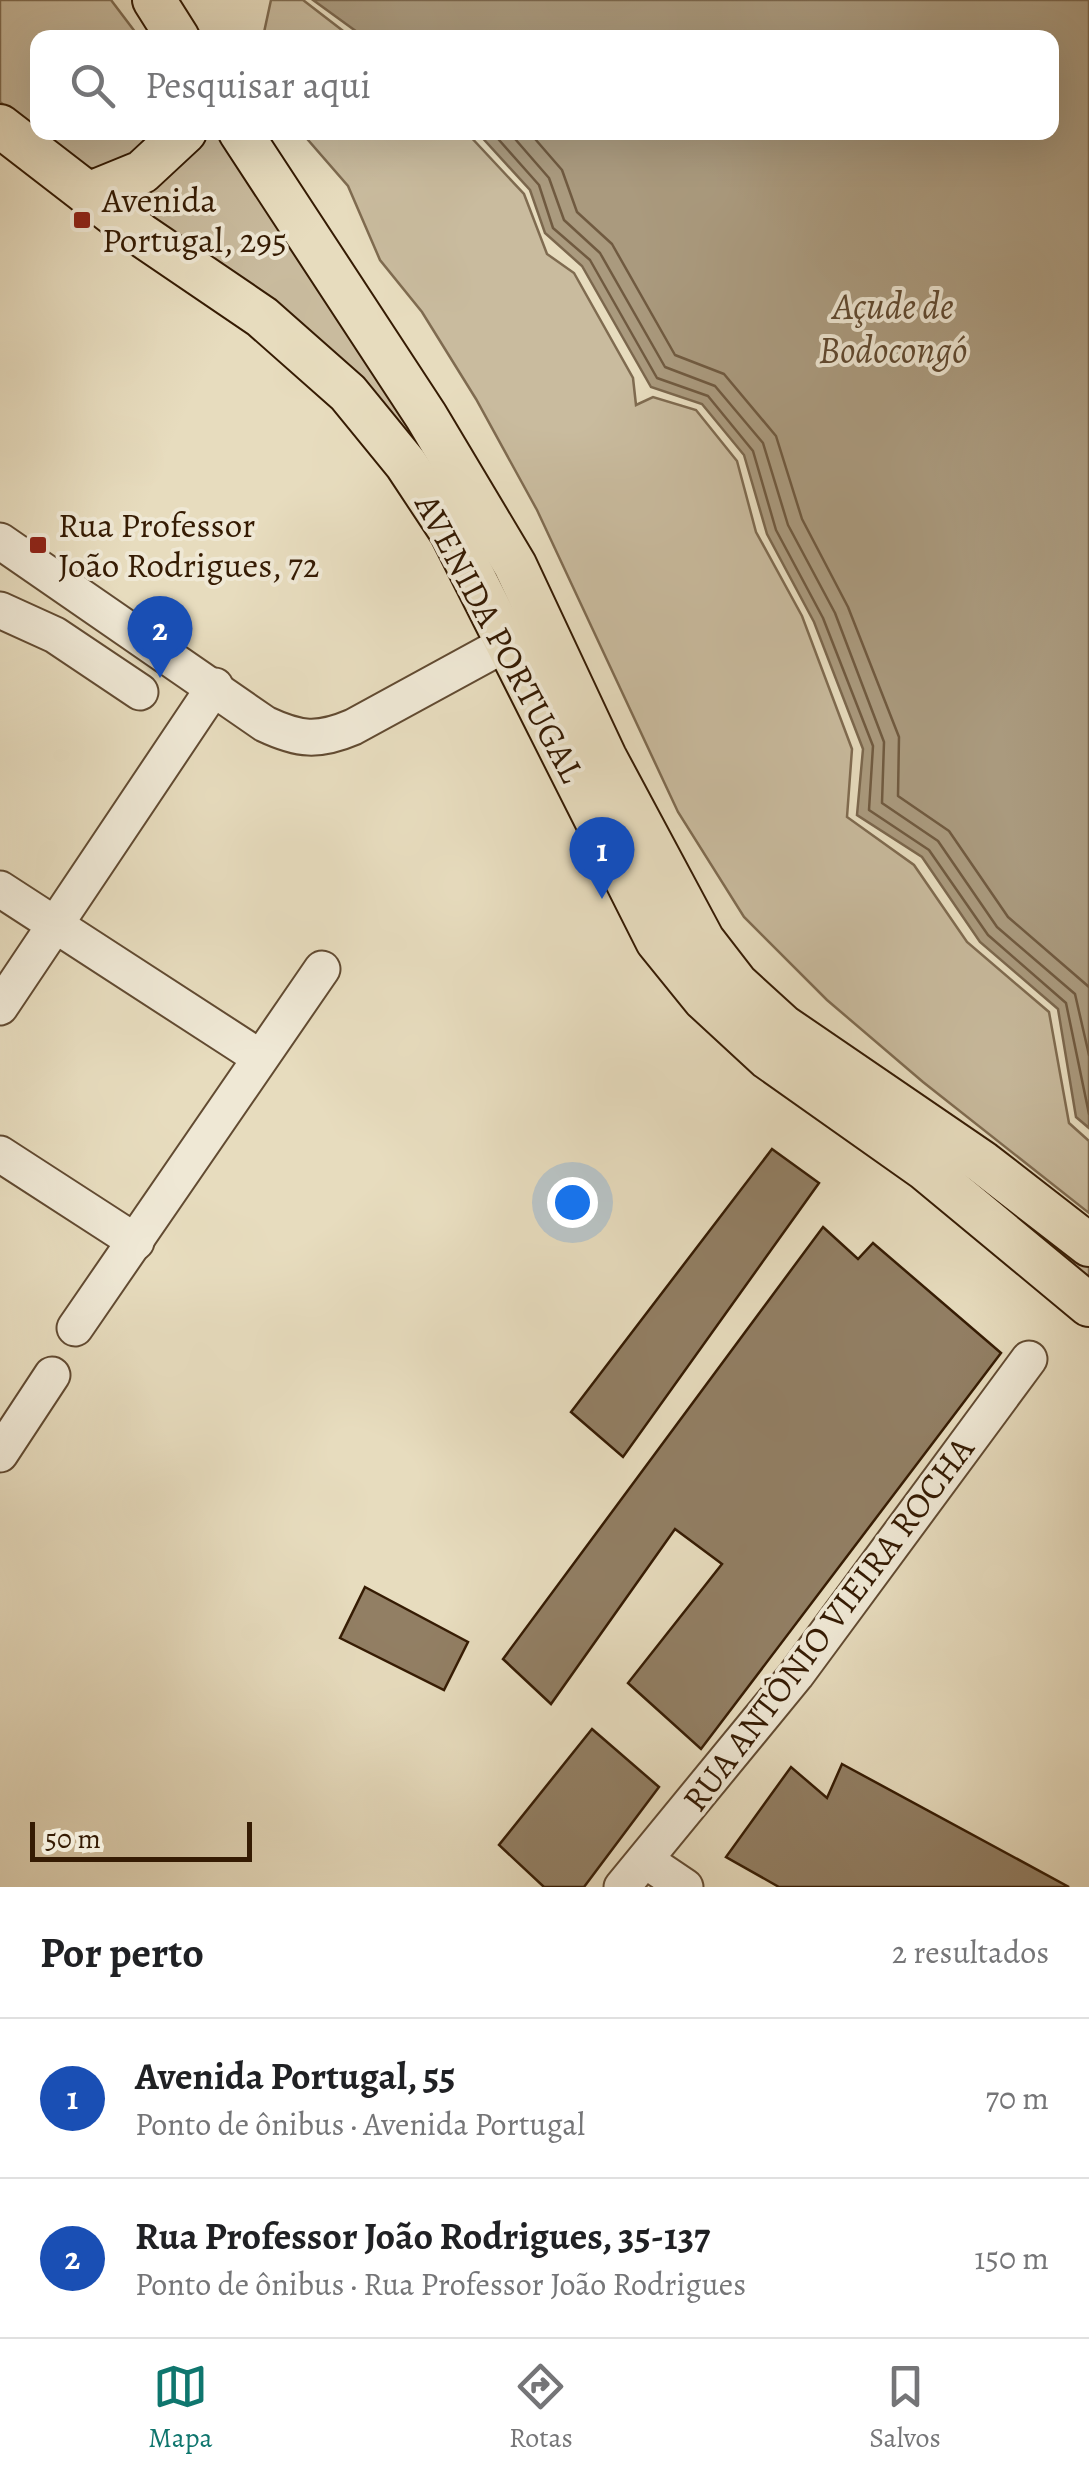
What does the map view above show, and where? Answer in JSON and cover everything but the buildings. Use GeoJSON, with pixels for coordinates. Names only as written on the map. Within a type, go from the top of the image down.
{"type":"FeatureCollection","features":[{"type":"Feature","properties":{"kind":"main road"},"geometry":{"type":"LineString","coordinates":[[154,0],[173,30]]}},
{"type":"Feature","properties":{"kind":"main road","name":"AVENIDA PORTUGAL"},"geometry":{"type":"LineString","coordinates":[[0,126],[88,194],[262,317],[348,393],[406,464],[451,532],[504,644],[553,730],[657,940],[704,999],[768,1058],[925,1168],[1089,1304]]}},
{"type":"Feature","properties":{"kind":"main road"},"geometry":{"type":"LineString","coordinates":[[88,194],[142,172],[176,140]]}},
{"type":"Feature","properties":{"kind":"main road","name":"AVENIDA PORTUGAL"},"geometry":{"type":"LineString","coordinates":[[245,140],[426,416],[516,565],[605,757],[703,940],[738,984],[783,1026],[982,1162],[1089,1245]]}},
{"type":"Feature","properties":{"kind":"street"},"geometry":{"type":"LineString","coordinates":[[0,541],[282,732],[302,740],[330,737],[504,644]]}},
{"type":"Feature","properties":{"kind":"street"},"geometry":{"type":"LineString","coordinates":[[0,610],[54,634],[140,692]]}},
{"type":"Feature","properties":{"kind":"street"},"geometry":{"type":"LineString","coordinates":[[0,1007],[215,686]]}},
{"type":"Feature","properties":{"kind":"street"},"geometry":{"type":"LineString","coordinates":[[0,888],[258,1058]]}},
{"type":"Feature","properties":{"kind":"street"},"geometry":{"type":"LineString","coordinates":[[75,1328],[322,969]]}},
{"type":"Feature","properties":{"kind":"street"},"geometry":{"type":"LineString","coordinates":[[0,1154],[136,1242]]}},
{"type":"Feature","properties":{"kind":"street","name":"RUA ANTÔNIO VIEIRA ROCHA"},"geometry":{"type":"LineString","coordinates":[[622,1887],[796,1675],[1029,1359]]}},
{"type":"Feature","properties":{"kind":"street"},"geometry":{"type":"LineString","coordinates":[[0,1454],[52,1375]]}},
{"type":"Feature","properties":{"kind":"street"},"geometry":{"type":"LineString","coordinates":[[645,1860],[685,1887]]}},
{"type":"Feature","properties":{"kind":"shaded area"},"geometry":{"type":"Polygon","coordinates":[[[0,0],[111,0],[134,30],[30,30],[30,126],[0,102],[0,0]]]}},
{"type":"Feature","properties":{"kind":"shaded area"},"geometry":{"type":"Polygon","coordinates":[[[271,0],[303,0],[342,30],[265,30],[271,0]]]}},
{"type":"Feature","properties":{"kind":"shaded area"},"geometry":{"type":"Polygon","coordinates":[[[47,140],[149,140],[115,171],[81,167],[47,140]]]}},
{"type":"Feature","properties":{"kind":"shaded area"},"geometry":{"type":"Polygon","coordinates":[[[185,140],[231,140],[328,281],[693,935],[1089,1252],[1089,1285],[703,981],[461,523],[112,194],[185,140]]]}},
{"type":"Feature","properties":{"kind":"shaded area"},"geometry":{"type":"Polygon","coordinates":[[[308,140],[474,140],[524,194],[547,254],[574,273],[633,378],[636,405],[653,397],[696,410],[737,461],[756,532],[802,616],[852,749],[847,817],[914,865],[967,942],[1049,1012],[1069,1123],[1089,1141],[1089,1213],[923,1082],[827,1000],[744,917],[678,812],[537,510],[476,399],[422,312],[380,260],[348,186],[308,140]]]}},
{"type":"Feature","properties":{"kind":"water","name":"Açude de Bodocongó"},"geometry":{"type":"Polygon","coordinates":[[[313,0],[1089,0],[1089,1128],[1076,1117],[1058,1009],[980,942],[922,857],[857,815],[863,749],[814,622],[767,534],[744,455],[702,404],[651,387],[582,266],[545,233],[530,190],[484,140],[1059,140],[1059,30],[354,30],[313,0]]]}},
{"type":"Feature","properties":{"kind":"place","name":"Avenida Portugal, 295"},"geometry":{"type":"Point","coordinates":[82,220]}},
{"type":"Feature","properties":{"kind":"place","name":"Rua Professor João Rodrigues, 72"},"geometry":{"type":"Point","coordinates":[38,545]}},
{"type":"Feature","properties":{"kind":"place","name":"Rua Professor João Rodrigues, 35-137"},"geometry":{"type":"Point","coordinates":[160,678]}},
{"type":"Feature","properties":{"kind":"place","name":"Avenida Portugal, 55"},"geometry":{"type":"Point","coordinates":[602,899]}}]}
